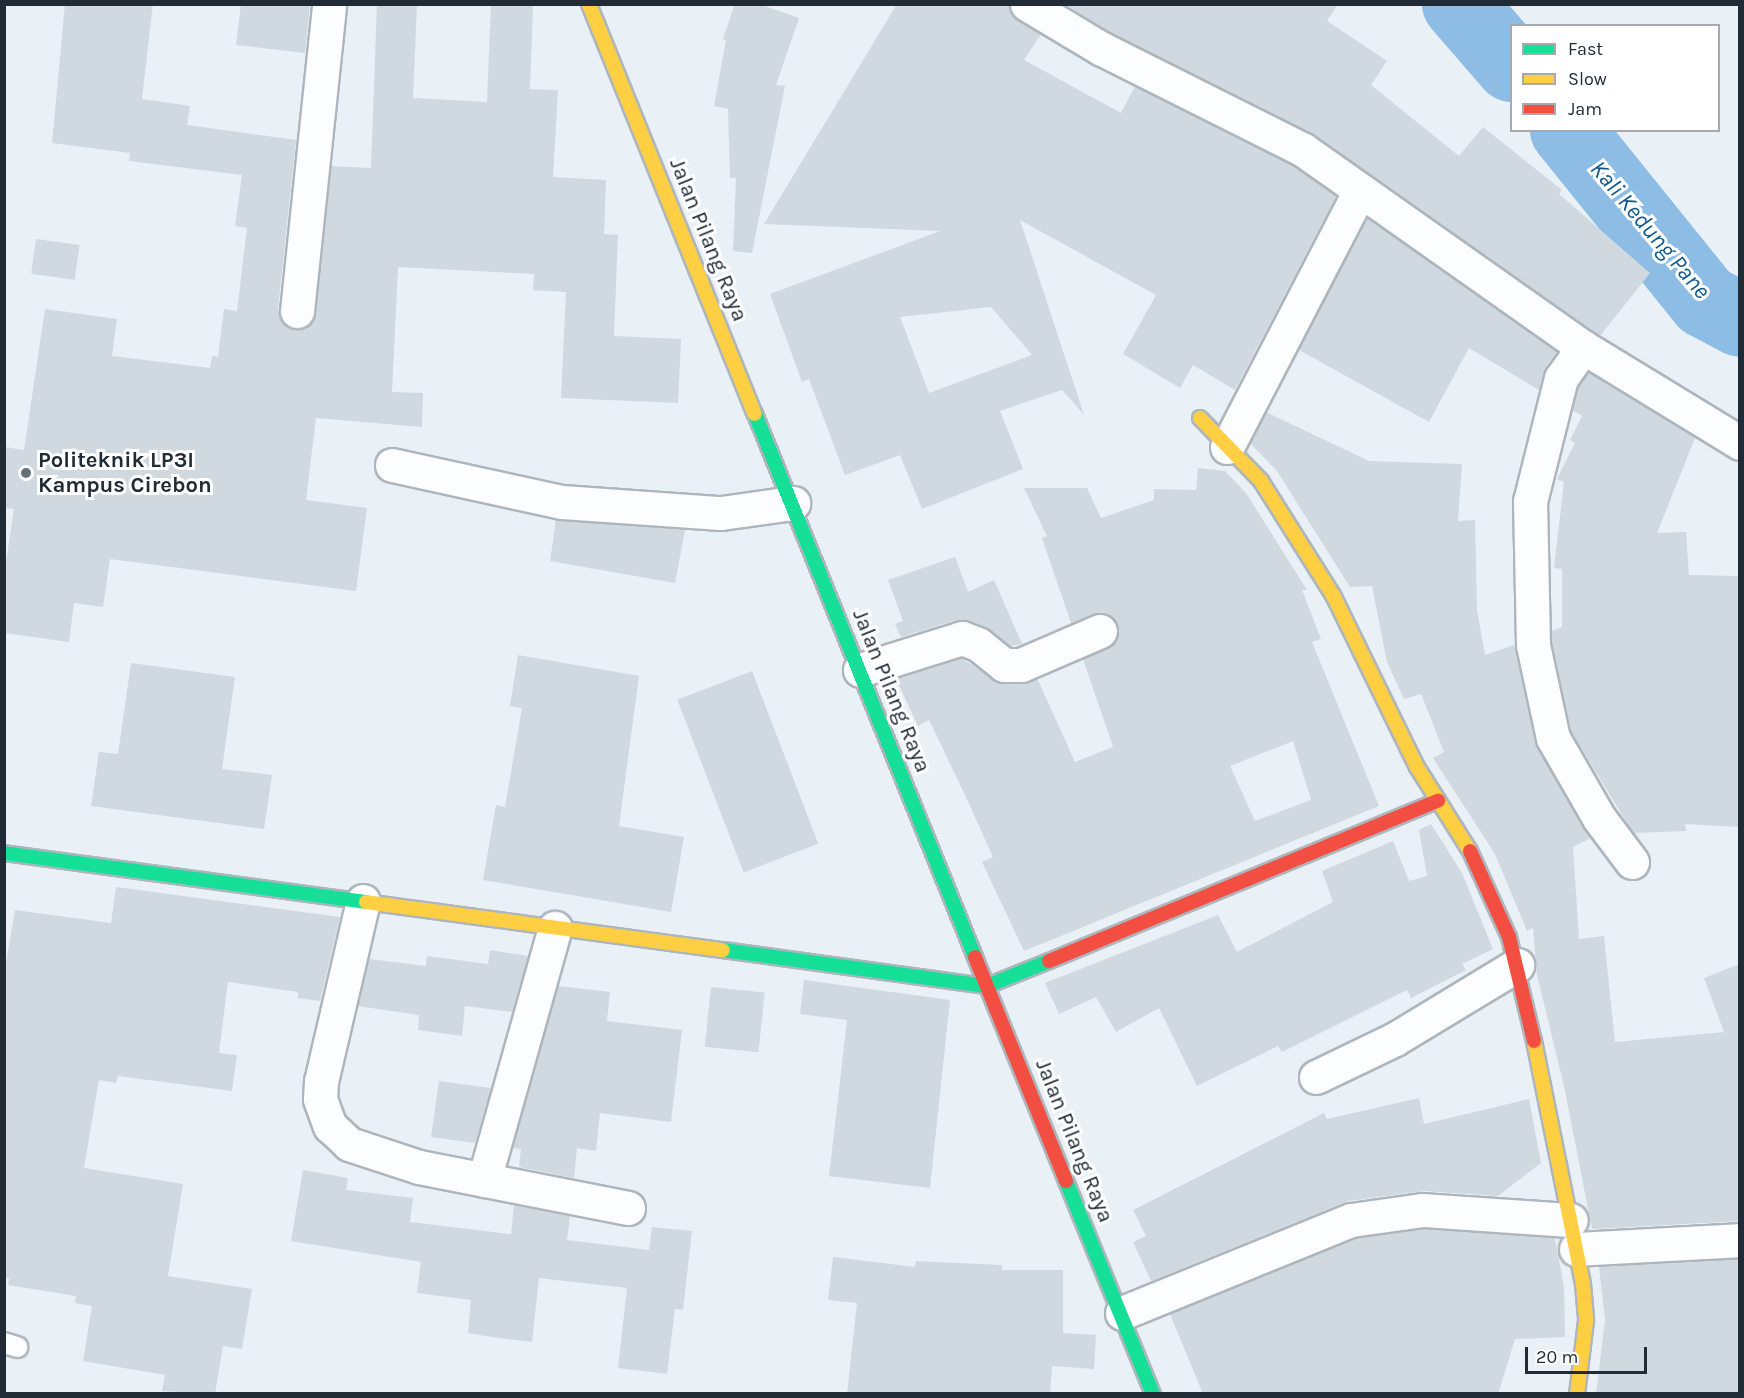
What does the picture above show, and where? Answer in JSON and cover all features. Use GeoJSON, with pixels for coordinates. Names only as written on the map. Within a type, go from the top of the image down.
{"type":"FeatureCollection","features":[{"type":"Feature","properties":{"kind":"main road","name":"Jalan Pilang Raya"},"geometry":{"type":"LineString","coordinates":[[589,4],[1153,1394]]}},
{"type":"Feature","properties":{"kind":"main road"},"geometry":{"type":"LineString","coordinates":[[1200,418],[1261,481],[1334,597],[1417,767],[1479,864],[1509,937],[1517,965],[1574,1235],[1586,1321],[1577,1394]]}},
{"type":"Feature","properties":{"kind":"main road"},"geometry":{"type":"LineString","coordinates":[[4,853],[987,986],[1232,890],[1438,801]]}},
{"type":"Feature","properties":{"kind":"street"},"geometry":{"type":"LineString","coordinates":[[297,311],[329,4]]}},
{"type":"Feature","properties":{"kind":"street"},"geometry":{"type":"LineString","coordinates":[[1027,4],[1102,49],[1302,149],[1583,347],[1740,443]]}},
{"type":"Feature","properties":{"kind":"street"},"geometry":{"type":"LineString","coordinates":[[1227,447],[1360,190]]}},
{"type":"Feature","properties":{"kind":"street"},"geometry":{"type":"LineString","coordinates":[[1583,347],[1561,378],[1530,501],[1533,645],[1553,738],[1599,818],[1632,862]]}},
{"type":"Feature","properties":{"kind":"street"},"geometry":{"type":"LineString","coordinates":[[392,465],[562,501],[721,513],[793,503]]}},
{"type":"Feature","properties":{"kind":"street"},"geometry":{"type":"LineString","coordinates":[[860,670],[962,638],[978,644],[1004,665],[1021,665],[1100,631]]}},
{"type":"Feature","properties":{"kind":"street"},"geometry":{"type":"LineString","coordinates":[[363,901],[321,1081],[323,1114],[350,1143],[419,1167],[628,1208]]}},
{"type":"Feature","properties":{"kind":"street"},"geometry":{"type":"LineString","coordinates":[[484,1180],[555,928]]}},
{"type":"Feature","properties":{"kind":"street"},"geometry":{"type":"LineString","coordinates":[[1316,1077],[1395,1039],[1517,965]]}},
{"type":"Feature","properties":{"kind":"street"},"geometry":{"type":"LineString","coordinates":[[1122,1313],[1351,1220],[1423,1210],[1574,1235],[1740,1240]]}},
{"type":"Feature","properties":{"kind":"building"},"geometry":{"type":"Polygon","coordinates":[[[65,4],[153,4],[142,99],[190,106],[187,125],[296,140],[278,309],[286,326],[296,330],[312,322],[316,313],[331,166],[371,168],[377,4],[417,4],[413,98],[487,102],[491,4],[533,4],[530,89],[558,90],[553,177],[606,180],[604,234],[618,235],[614,336],[681,339],[678,403],[561,398],[566,292],[533,290],[534,274],[398,267],[392,392],[423,393],[422,427],[316,418],[306,500],[367,508],[356,591],[110,559],[103,607],[74,603],[69,642],[4,633],[4,576],[14,509],[4,508],[4,447],[24,450],[45,309],[117,319],[112,356],[210,368],[212,356],[218,357],[224,309],[237,311],[247,228],[235,226],[242,175],[129,161],[130,153],[52,143],[65,4]]]}},
{"type":"Feature","properties":{"kind":"building"},"geometry":{"type":"Polygon","coordinates":[[[241,4],[310,4],[305,53],[236,45],[241,4]]]}},
{"type":"Feature","properties":{"kind":"building"},"geometry":{"type":"Polygon","coordinates":[[[735,4],[759,4],[799,18],[776,85],[785,86],[752,253],[733,251],[736,178],[730,178],[728,109],[714,106],[726,40],[723,39],[735,4]]]}},
{"type":"Feature","properties":{"kind":"building"},"geometry":{"type":"Polygon","coordinates":[[[897,4],[1008,4],[1017,20],[1041,34],[1024,60],[1121,113],[1135,86],[1292,165],[1336,196],[1235,390],[1193,365],[1180,388],[1123,354],[1156,295],[1020,220],[1084,415],[1062,390],[1000,411],[1023,469],[922,509],[900,455],[845,475],[809,379],[802,382],[770,294],[940,231],[764,224],[897,4]],[[991,307],[900,317],[929,393],[1032,355],[991,307]]]}},
{"type":"Feature","properties":{"kind":"building"},"geometry":{"type":"Polygon","coordinates":[[[1065,4],[1338,4],[1327,21],[1387,61],[1371,85],[1459,156],[1483,127],[1562,190],[1559,194],[1650,273],[1600,336],[1313,134],[1111,33],[1065,4]]]}},
{"type":"Feature","properties":{"kind":"building"},"geometry":{"type":"Polygon","coordinates":[[[1367,218],[1557,351],[1545,368],[1539,390],[1469,348],[1429,422],[1299,350],[1367,218]]]}},
{"type":"Feature","properties":{"kind":"building"},"geometry":{"type":"Polygon","coordinates":[[[36,239],[80,245],[75,280],[31,274],[36,239]]]}},
{"type":"Feature","properties":{"kind":"building"},"geometry":{"type":"Polygon","coordinates":[[[1588,372],[1695,438],[1657,533],[1686,532],[1689,575],[1740,576],[1740,827],[1685,824],[1686,831],[1633,833],[1571,731],[1551,631],[1562,627],[1562,569],[1554,568],[1564,482],[1557,479],[1575,443],[1570,440],[1582,416],[1572,410],[1578,386],[1588,372]]]}},
{"type":"Feature","properties":{"kind":"building"},"geometry":{"type":"Polygon","coordinates":[[[1266,412],[1369,461],[1462,464],[1458,521],[1475,520],[1477,610],[1485,655],[1514,645],[1537,747],[1591,838],[1573,847],[1579,939],[1604,936],[1615,1042],[1724,1032],[1704,978],[1740,964],[1740,1221],[1592,1229],[1564,1086],[1537,975],[1533,928],[1527,931],[1495,854],[1433,758],[1444,752],[1421,694],[1404,699],[1387,662],[1372,586],[1350,587],[1277,471],[1250,443],[1266,412]]]}},
{"type":"Feature","properties":{"kind":"building"},"geometry":{"type":"Polygon","coordinates":[[[1198,468],[1225,471],[1246,493],[1307,590],[1302,590],[1321,639],[1312,642],[1379,806],[1024,951],[982,862],[993,857],[965,795],[929,720],[918,726],[896,679],[961,658],[1003,684],[1037,678],[1075,762],[1113,747],[1083,659],[1115,643],[1117,624],[1102,612],[1071,623],[1042,538],[1047,536],[1024,488],[1087,488],[1101,518],[1154,500],[1154,489],[1196,490],[1198,468]],[[1293,741],[1230,766],[1255,821],[1311,800],[1293,741]]]}},
{"type":"Feature","properties":{"kind":"building"},"geometry":{"type":"Polygon","coordinates":[[[556,520],[685,530],[675,583],[550,561],[556,520]]]}},
{"type":"Feature","properties":{"kind":"building"},"geometry":{"type":"Polygon","coordinates":[[[955,557],[968,592],[994,580],[1022,644],[1011,646],[989,629],[968,620],[956,620],[901,637],[895,624],[903,621],[888,580],[955,557]]]}},
{"type":"Feature","properties":{"kind":"building"},"geometry":{"type":"Polygon","coordinates":[[[518,655],[639,676],[619,826],[684,837],[671,912],[483,880],[496,805],[505,807],[522,708],[510,706],[518,655]]]}},
{"type":"Feature","properties":{"kind":"building"},"geometry":{"type":"Polygon","coordinates":[[[131,663],[235,677],[222,769],[272,775],[264,829],[91,806],[99,752],[118,754],[131,663]]]}},
{"type":"Feature","properties":{"kind":"building"},"geometry":{"type":"Polygon","coordinates":[[[752,671],[818,844],[744,872],[677,700],[752,671]]]}},
{"type":"Feature","properties":{"kind":"building"},"geometry":{"type":"Polygon","coordinates":[[[1431,824],[1462,873],[1493,949],[1462,964],[1466,970],[1411,998],[1407,990],[1282,1052],[1278,1046],[1197,1086],[1159,1008],[1116,1032],[1096,997],[1059,1014],[1045,983],[1218,915],[1237,952],[1333,902],[1322,871],[1393,841],[1409,881],[1427,876],[1419,830],[1431,824]]]}},
{"type":"Feature","properties":{"kind":"building"},"geometry":{"type":"Polygon","coordinates":[[[116,887],[340,917],[320,1001],[298,998],[298,992],[228,982],[219,1053],[237,1055],[232,1091],[118,1076],[116,1083],[99,1080],[84,1168],[183,1184],[168,1276],[252,1289],[242,1349],[223,1346],[215,1394],[162,1391],[165,1375],[83,1361],[92,1306],[75,1303],[76,1296],[8,1285],[9,1278],[4,1277],[4,974],[15,910],[111,923],[116,887]]]}},
{"type":"Feature","properties":{"kind":"building"},"geometry":{"type":"Polygon","coordinates":[[[490,950],[528,956],[512,1012],[465,1006],[462,1036],[418,1030],[419,1015],[358,1006],[369,959],[426,966],[427,956],[488,964],[490,950]]]}},
{"type":"Feature","properties":{"kind":"building"},"geometry":{"type":"Polygon","coordinates":[[[804,980],[950,1000],[930,1188],[829,1176],[847,1020],[800,1014],[804,980]]]}},
{"type":"Feature","properties":{"kind":"building"},"geometry":{"type":"Polygon","coordinates":[[[558,986],[610,992],[607,1021],[682,1030],[671,1122],[600,1113],[596,1151],[577,1148],[574,1178],[519,1167],[521,1149],[513,1148],[558,986]]]}},
{"type":"Feature","properties":{"kind":"building"},"geometry":{"type":"Polygon","coordinates":[[[711,987],[765,993],[758,1052],[705,1047],[711,987]]]}},
{"type":"Feature","properties":{"kind":"building"},"geometry":{"type":"Polygon","coordinates":[[[439,1081],[491,1088],[475,1143],[431,1137],[439,1081]]]}},
{"type":"Feature","properties":{"kind":"building"},"geometry":{"type":"Polygon","coordinates":[[[1419,1098],[1424,1124],[1529,1099],[1541,1163],[1498,1196],[1424,1191],[1348,1201],[1151,1281],[1133,1242],[1146,1236],[1133,1210],[1324,1113],[1327,1119],[1419,1098]]]}},
{"type":"Feature","properties":{"kind":"building"},"geometry":{"type":"Polygon","coordinates":[[[303,1170],[348,1178],[346,1190],[413,1198],[410,1222],[511,1234],[514,1205],[570,1216],[567,1240],[649,1250],[652,1227],[692,1231],[683,1310],[675,1309],[667,1374],[618,1368],[627,1288],[539,1278],[532,1342],[498,1338],[468,1333],[471,1300],[417,1293],[421,1262],[291,1241],[303,1170]]]}},
{"type":"Feature","properties":{"kind":"building"},"geometry":{"type":"Polygon","coordinates":[[[1424,1229],[1555,1238],[1564,1287],[1565,1337],[1515,1339],[1498,1394],[1203,1394],[1170,1314],[1356,1238],[1424,1229]]]}},
{"type":"Feature","properties":{"kind":"building"},"geometry":{"type":"Polygon","coordinates":[[[833,1257],[915,1267],[916,1261],[1002,1265],[1002,1270],[1063,1270],[1063,1333],[1096,1335],[1094,1369],[1052,1366],[1050,1394],[847,1394],[857,1303],[828,1300],[833,1257]]]}},
{"type":"Feature","properties":{"kind":"building"},"geometry":{"type":"Polygon","coordinates":[[[1740,1259],[1740,1394],[1596,1394],[1605,1320],[1599,1267],[1740,1259]]]}},
{"type":"Feature","properties":{"kind":"waterway","name":"Kali Kedung Pane"},"geometry":{"type":"LineString","coordinates":[[1459,4],[1510,63]]}},
{"type":"Feature","properties":{"kind":"waterway","name":"Kali Kedung Pane"},"geometry":{"type":"LineString","coordinates":[[1569,132],[1705,301],[1740,320]]}},
{"type":"Feature","properties":{"kind":"traffic: fast"},"geometry":{"type":"LineString","coordinates":[[755,414],[975,957]]}},
{"type":"Feature","properties":{"kind":"traffic: fast"},"geometry":{"type":"LineString","coordinates":[[4,853],[366,902]]}},
{"type":"Feature","properties":{"kind":"traffic: fast"},"geometry":{"type":"LineString","coordinates":[[723,950],[987,986],[1049,961]]}},
{"type":"Feature","properties":{"kind":"traffic: fast"},"geometry":{"type":"LineString","coordinates":[[1066,1181],[1153,1394]]}},
{"type":"Feature","properties":{"kind":"traffic: slow"},"geometry":{"type":"LineString","coordinates":[[589,4],[755,414]]}},
{"type":"Feature","properties":{"kind":"traffic: slow"},"geometry":{"type":"LineString","coordinates":[[1200,418],[1261,481],[1334,597],[1417,767],[1470,851]]}},
{"type":"Feature","properties":{"kind":"traffic: slow"},"geometry":{"type":"LineString","coordinates":[[366,902],[723,950]]}},
{"type":"Feature","properties":{"kind":"traffic: slow"},"geometry":{"type":"LineString","coordinates":[[1534,1041],[1583,1284],[1586,1321],[1577,1394]]}},
{"type":"Feature","properties":{"kind":"traffic: jam"},"geometry":{"type":"LineString","coordinates":[[1049,961],[1438,801]]}},
{"type":"Feature","properties":{"kind":"traffic: jam"},"geometry":{"type":"LineString","coordinates":[[1470,851],[1509,937],[1534,1041]]}},
{"type":"Feature","properties":{"kind":"traffic: jam"},"geometry":{"type":"LineString","coordinates":[[975,957],[1066,1181]]}},
{"type":"Feature","properties":{"kind":"place","name":"Politeknik LP3I Kampus Cirebon"},"geometry":{"type":"Point","coordinates":[26,473]}}]}
